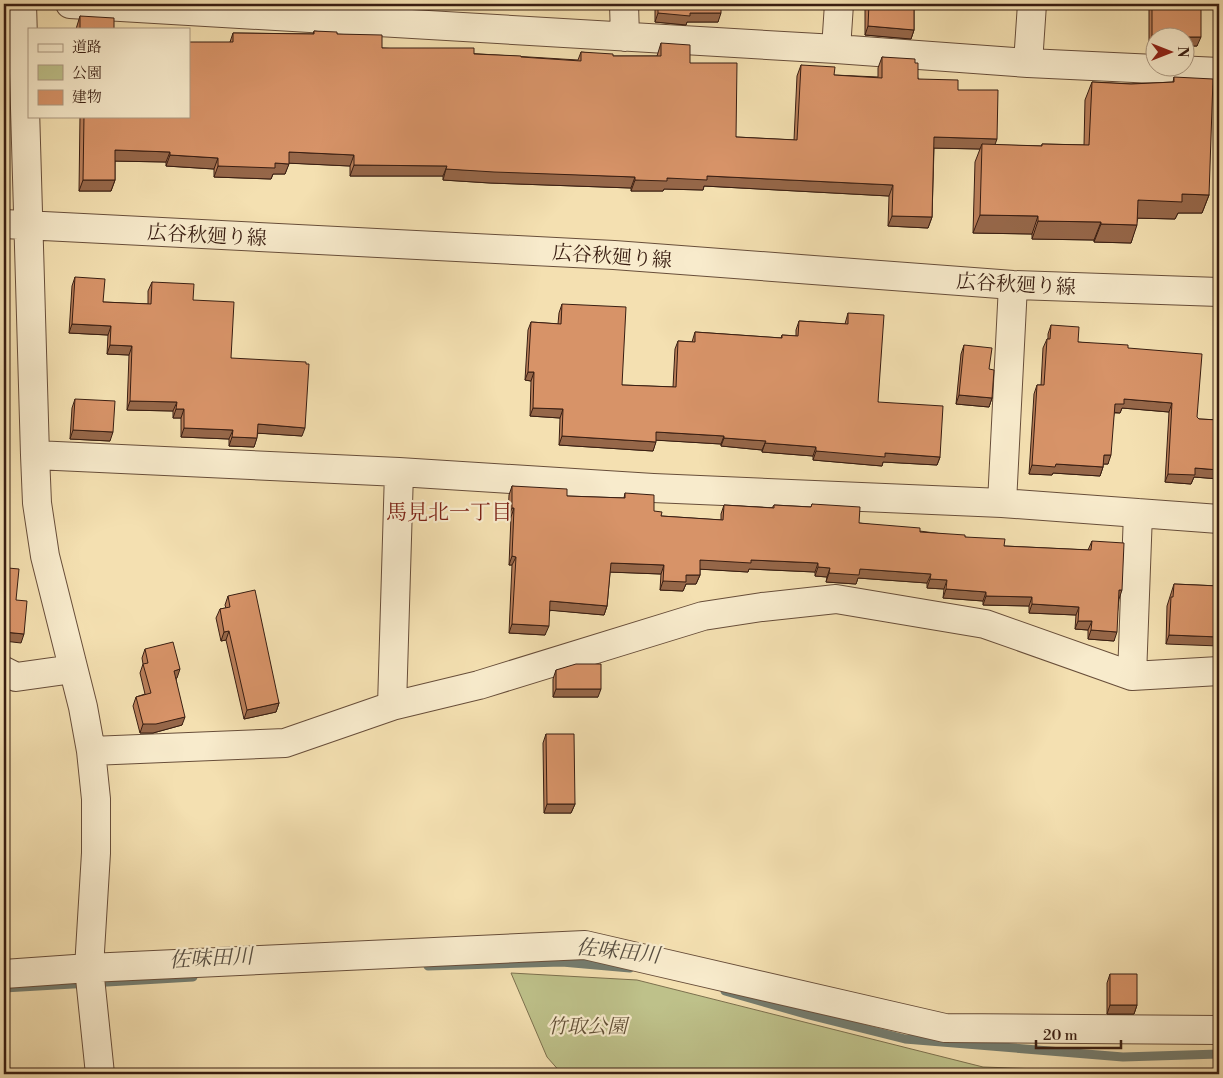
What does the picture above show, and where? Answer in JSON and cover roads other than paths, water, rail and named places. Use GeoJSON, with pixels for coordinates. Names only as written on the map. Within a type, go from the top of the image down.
{"type":"FeatureCollection","features":[{"type":"Feature","properties":{"kind":"street"},"geometry":{"type":"LineString","coordinates":[[22,4],[16,225],[37,503],[45,556],[83,707],[91,751],[96,799],[96,853],[89,968],[100,1074]]}},
{"type":"Feature","properties":{"kind":"street"},"geometry":{"type":"LineString","coordinates":[[70,4],[432,15],[625,37],[836,49],[1028,63],[1219,72]]}},
{"type":"Feature","properties":{"kind":"street"},"geometry":{"type":"LineString","coordinates":[[624,4],[625,37]]}},
{"type":"Feature","properties":{"kind":"street"},"geometry":{"type":"LineString","coordinates":[[836,49],[840,4]]}},
{"type":"Feature","properties":{"kind":"street"},"geometry":{"type":"LineString","coordinates":[[1028,63],[1032,4]]}},
{"type":"Feature","properties":{"kind":"street","name":"広谷秋廻り線"},"geometry":{"type":"LineString","coordinates":[[16,225],[614,255],[1013,285],[1219,292]]}},
{"type":"Feature","properties":{"kind":"street"},"geometry":{"type":"LineString","coordinates":[[1002,503],[1013,285]]}},
{"type":"Feature","properties":{"kind":"street"},"geometry":{"type":"LineString","coordinates":[[34,455],[399,472],[653,488],[1002,503],[1219,519]]}},
{"type":"Feature","properties":{"kind":"street"},"geometry":{"type":"LineString","coordinates":[[392,706],[399,472]]}},
{"type":"Feature","properties":{"kind":"street"},"geometry":{"type":"LineString","coordinates":[[1132,676],[1138,513]]}},
{"type":"Feature","properties":{"kind":"street"},"geometry":{"type":"LineString","coordinates":[[91,751],[285,743],[392,706],[479,685],[703,616],[836,599],[986,624],[1132,676],[1219,671]]}},
{"type":"Feature","properties":{"kind":"street"},"geometry":{"type":"LineString","coordinates":[[4,671],[16,677],[73,669]]}},
{"type":"Feature","properties":{"kind":"street"},"geometry":{"type":"LineString","coordinates":[[4,974],[89,968],[585,945],[945,1028],[1219,1030]]}},
{"type":"Feature","properties":{"kind":"waterway","name":"佐味田川"},"geometry":{"type":"LineString","coordinates":[[428,966],[562,962],[630,968]]}},
{"type":"Feature","properties":{"kind":"waterway","name":"佐味田川"},"geometry":{"type":"LineString","coordinates":[[4,988],[193,977]]}},
{"type":"Feature","properties":{"kind":"waterway","name":"佐味田川"},"geometry":{"type":"LineString","coordinates":[[725,991],[809,1015],[905,1039],[1123,1057],[1219,1054]]}},
{"type":"Feature","properties":{"kind":"district","name":"馬見北一丁目"},"geometry":{"type":"Point","coordinates":[449,512]}},
{"type":"Feature","properties":{"kind":"park label","name":"竹取公園"},"geometry":{"type":"Point","coordinates":[587,1026]}}]}
